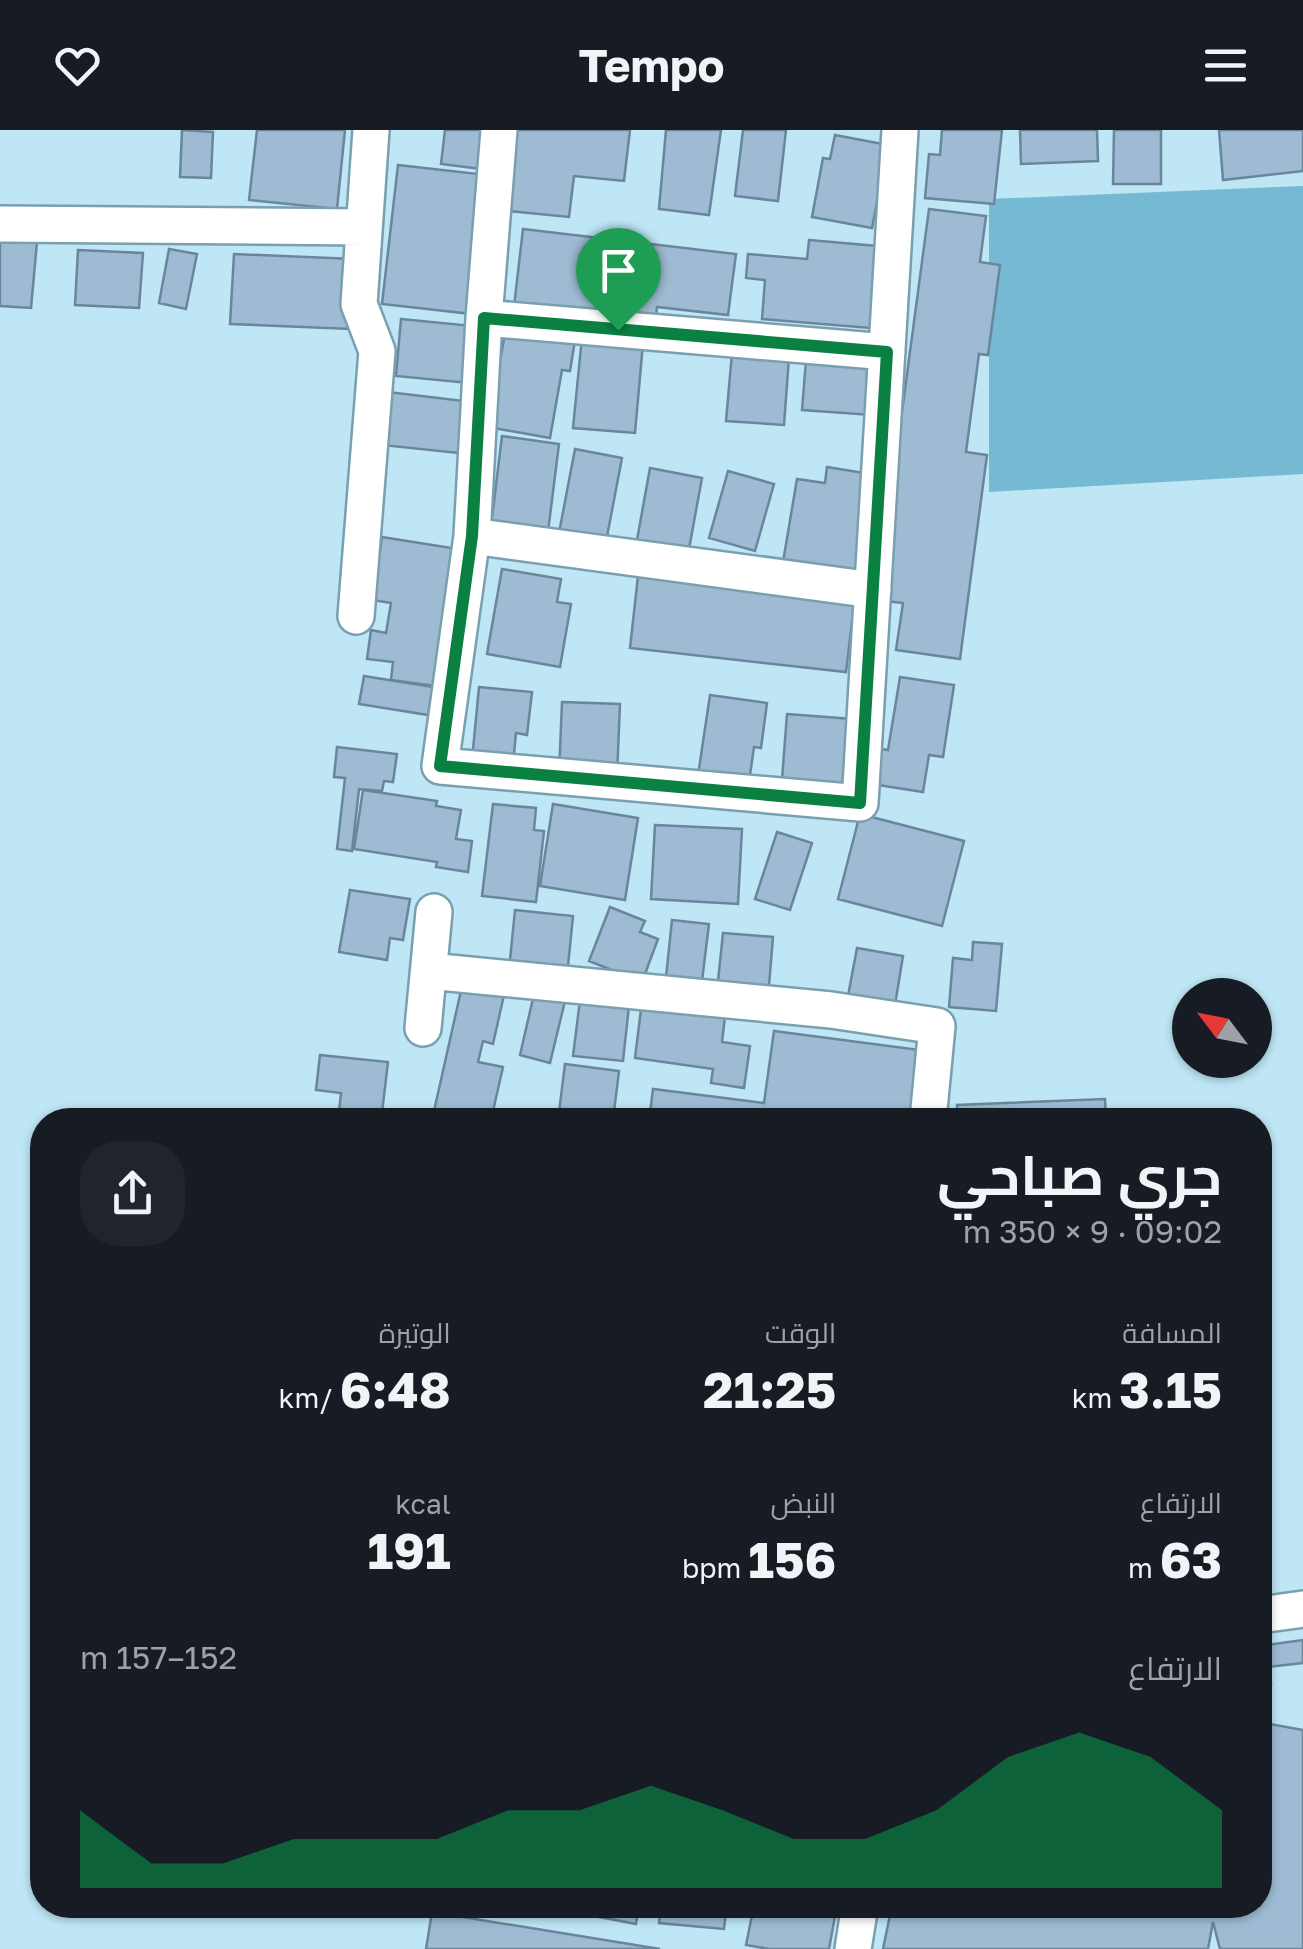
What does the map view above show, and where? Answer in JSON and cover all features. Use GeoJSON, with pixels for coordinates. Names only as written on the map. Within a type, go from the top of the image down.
{"type":"FeatureCollection","features":[{"type":"Feature","properties":{"kind":"street"},"geometry":{"type":"LineString","coordinates":[[356,616],[377,351],[359,304],[370,130]]}},
{"type":"Feature","properties":{"kind":"street"},"geometry":{"type":"LineString","coordinates":[[498,130],[472,536],[440,766],[860,803],[900,130]]}},
{"type":"Feature","properties":{"kind":"street"},"geometry":{"type":"LineString","coordinates":[[0,224],[364,227]]}},
{"type":"Feature","properties":{"kind":"street"},"geometry":{"type":"LineString","coordinates":[[484,318],[887,352]]}},
{"type":"Feature","properties":{"kind":"street"},"geometry":{"type":"LineString","coordinates":[[472,536],[873,590]]}},
{"type":"Feature","properties":{"kind":"street"},"geometry":{"type":"LineString","coordinates":[[423,1028],[434,912]]}},
{"type":"Feature","properties":{"kind":"street"},"geometry":{"type":"LineString","coordinates":[[428,971],[831,1010],[937,1026],[929,1108]]}},
{"type":"Feature","properties":{"kind":"street"},"geometry":{"type":"LineString","coordinates":[[1272,1613],[1303,1609]]}},
{"type":"Feature","properties":{"kind":"street"},"geometry":{"type":"LineString","coordinates":[[853,1949],[858,1918]]}},
{"type":"Feature","properties":{"kind":"shaded area"},"geometry":{"type":"Polygon","coordinates":[[[1303,186],[1303,474],[989,492],[989,199],[1303,186]]]}},
{"type":"Feature","properties":{"kind":"building"},"geometry":{"type":"Polygon","coordinates":[[[182,130],[213,132],[211,178],[180,177],[182,130]]]}},
{"type":"Feature","properties":{"kind":"building"},"geometry":{"type":"Polygon","coordinates":[[[257,130],[345,130],[337,209],[249,200],[257,130]]]}},
{"type":"Feature","properties":{"kind":"building"},"geometry":{"type":"Polygon","coordinates":[[[445,130],[495,130],[490,170],[441,164],[445,130]]]}},
{"type":"Feature","properties":{"kind":"building"},"geometry":{"type":"Polygon","coordinates":[[[517,130],[630,130],[624,181],[574,176],[569,217],[509,211],[517,130]]]}},
{"type":"Feature","properties":{"kind":"building"},"geometry":{"type":"Polygon","coordinates":[[[666,130],[721,130],[709,215],[659,209],[666,130]]]}},
{"type":"Feature","properties":{"kind":"building"},"geometry":{"type":"Polygon","coordinates":[[[743,130],[786,130],[778,201],[735,196],[743,130]]]}},
{"type":"Feature","properties":{"kind":"building"},"geometry":{"type":"Polygon","coordinates":[[[942,130],[1002,130],[994,204],[925,198],[929,154],[940,155],[942,130]]]}},
{"type":"Feature","properties":{"kind":"building"},"geometry":{"type":"Polygon","coordinates":[[[1020,130],[1097,130],[1098,161],[1021,164],[1020,130]]]}},
{"type":"Feature","properties":{"kind":"building"},"geometry":{"type":"Polygon","coordinates":[[[1114,130],[1161,130],[1161,184],[1113,184],[1114,130]]]}},
{"type":"Feature","properties":{"kind":"building"},"geometry":{"type":"Polygon","coordinates":[[[1219,130],[1303,130],[1303,171],[1223,180],[1219,130]]]}},
{"type":"Feature","properties":{"kind":"building"},"geometry":{"type":"Polygon","coordinates":[[[835,135],[888,145],[872,228],[812,217],[823,158],[830,159],[835,135]]]}},
{"type":"Feature","properties":{"kind":"building"},"geometry":{"type":"Polygon","coordinates":[[[398,165],[487,175],[472,314],[382,304],[398,165]]]}},
{"type":"Feature","properties":{"kind":"building"},"geometry":{"type":"Polygon","coordinates":[[[929,209],[986,216],[980,262],[1000,265],[988,355],[979,354],[966,452],[987,455],[960,659],[896,650],[903,603],[877,600],[929,209]]]}},
{"type":"Feature","properties":{"kind":"building"},"geometry":{"type":"Polygon","coordinates":[[[523,229],[736,254],[728,315],[657,307],[655,324],[631,321],[632,309],[603,306],[601,326],[513,315],[523,229]]]}},
{"type":"Feature","properties":{"kind":"building"},"geometry":{"type":"Polygon","coordinates":[[[0,240],[37,242],[31,308],[0,306],[0,240]]]}},
{"type":"Feature","properties":{"kind":"building"},"geometry":{"type":"Polygon","coordinates":[[[809,240],[877,246],[870,328],[762,319],[765,280],[746,278],[748,254],[807,259],[809,240]]]}},
{"type":"Feature","properties":{"kind":"building"},"geometry":{"type":"Polygon","coordinates":[[[169,249],[197,254],[186,309],[159,303],[169,249]]]}},
{"type":"Feature","properties":{"kind":"building"},"geometry":{"type":"Polygon","coordinates":[[[78,250],[143,253],[139,308],[75,305],[78,250]]]}},
{"type":"Feature","properties":{"kind":"building"},"geometry":{"type":"Polygon","coordinates":[[[234,254],[354,259],[351,329],[230,324],[234,254]]]}},
{"type":"Feature","properties":{"kind":"building"},"geometry":{"type":"Polygon","coordinates":[[[401,319],[473,326],[468,383],[396,376],[401,319]]]}},
{"type":"Feature","properties":{"kind":"building"},"geometry":{"type":"Polygon","coordinates":[[[506,328],[575,340],[570,371],[562,370],[550,438],[488,427],[506,328]]]}},
{"type":"Feature","properties":{"kind":"building"},"geometry":{"type":"Polygon","coordinates":[[[582,337],[643,343],[635,433],[573,428],[582,337]]]}},
{"type":"Feature","properties":{"kind":"building"},"geometry":{"type":"Polygon","coordinates":[[[732,353],[789,358],[784,425],[726,421],[732,353]]]}},
{"type":"Feature","properties":{"kind":"building"},"geometry":{"type":"Polygon","coordinates":[[[806,360],[876,365],[872,415],[802,410],[806,360]]]}},
{"type":"Feature","properties":{"kind":"building"},"geometry":{"type":"Polygon","coordinates":[[[388,392],[464,401],[458,453],[382,445],[388,392]]]}},
{"type":"Feature","properties":{"kind":"building"},"geometry":{"type":"Polygon","coordinates":[[[502,436],[559,444],[548,532],[491,526],[502,436]]]}},
{"type":"Feature","properties":{"kind":"building"},"geometry":{"type":"Polygon","coordinates":[[[575,449],[622,458],[606,542],[559,533],[575,449]]]}},
{"type":"Feature","properties":{"kind":"building"},"geometry":{"type":"Polygon","coordinates":[[[827,467],[883,476],[866,576],[783,562],[797,479],[825,483],[827,467]]]}},
{"type":"Feature","properties":{"kind":"building"},"geometry":{"type":"Polygon","coordinates":[[[650,468],[702,478],[689,549],[637,540],[650,468]]]}},
{"type":"Feature","properties":{"kind":"building"},"geometry":{"type":"Polygon","coordinates":[[[728,471],[774,484],[755,551],[709,538],[728,471]]]}},
{"type":"Feature","properties":{"kind":"building"},"geometry":{"type":"Polygon","coordinates":[[[382,537],[464,550],[443,687],[391,680],[393,662],[367,659],[371,630],[386,633],[391,603],[373,600],[382,537]]]}},
{"type":"Feature","properties":{"kind":"building"},"geometry":{"type":"Polygon","coordinates":[[[502,569],[561,579],[557,602],[571,604],[560,667],[487,654],[502,569]]]}},
{"type":"Feature","properties":{"kind":"building"},"geometry":{"type":"Polygon","coordinates":[[[638,576],[781,593],[855,597],[846,672],[630,648],[638,576]]]}},
{"type":"Feature","properties":{"kind":"building"},"geometry":{"type":"Polygon","coordinates":[[[364,676],[433,687],[428,715],[359,704],[364,676]]]}},
{"type":"Feature","properties":{"kind":"building"},"geometry":{"type":"Polygon","coordinates":[[[900,677],[954,685],[943,757],[929,755],[923,792],[865,783],[870,747],[888,750],[900,677]]]}},
{"type":"Feature","properties":{"kind":"building"},"geometry":{"type":"Polygon","coordinates":[[[479,687],[532,692],[527,735],[516,733],[513,764],[472,760],[479,687]]]}},
{"type":"Feature","properties":{"kind":"building"},"geometry":{"type":"Polygon","coordinates":[[[710,695],[767,703],[761,748],[754,747],[748,789],[697,782],[710,695]]]}},
{"type":"Feature","properties":{"kind":"building"},"geometry":{"type":"Polygon","coordinates":[[[562,702],[620,704],[617,776],[559,774],[562,702]]]}},
{"type":"Feature","properties":{"kind":"building"},"geometry":{"type":"Polygon","coordinates":[[[787,714],[852,719],[846,798],[781,793],[787,714]]]}},
{"type":"Feature","properties":{"kind":"building"},"geometry":{"type":"Polygon","coordinates":[[[337,747],[397,754],[393,782],[384,781],[382,791],[359,789],[352,851],[337,849],[345,778],[334,777],[337,747]]]}},
{"type":"Feature","properties":{"kind":"building"},"geometry":{"type":"Polygon","coordinates":[[[363,790],[437,801],[436,806],[461,810],[456,839],[472,841],[468,872],[436,867],[437,862],[354,849],[363,790]]]}},
{"type":"Feature","properties":{"kind":"building"},"geometry":{"type":"Polygon","coordinates":[[[493,804],[536,808],[534,830],[544,831],[536,902],[482,896],[493,804]]]}},
{"type":"Feature","properties":{"kind":"building"},"geometry":{"type":"Polygon","coordinates":[[[553,804],[638,818],[625,900],[540,886],[553,804]]]}},
{"type":"Feature","properties":{"kind":"building"},"geometry":{"type":"Polygon","coordinates":[[[860,814],[964,841],[942,926],[838,899],[860,814]]]}},
{"type":"Feature","properties":{"kind":"building"},"geometry":{"type":"Polygon","coordinates":[[[655,825],[742,829],[738,904],[651,899],[655,825]]]}},
{"type":"Feature","properties":{"kind":"building"},"geometry":{"type":"Polygon","coordinates":[[[777,832],[812,843],[790,910],[755,899],[777,832]]]}},
{"type":"Feature","properties":{"kind":"building"},"geometry":{"type":"Polygon","coordinates":[[[350,890],[410,899],[403,940],[390,938],[387,960],[339,952],[350,890]]]}},
{"type":"Feature","properties":{"kind":"building"},"geometry":{"type":"Polygon","coordinates":[[[610,907],[645,921],[640,932],[658,939],[642,982],[589,961],[610,907]]]}},
{"type":"Feature","properties":{"kind":"building"},"geometry":{"type":"Polygon","coordinates":[[[515,910],[573,916],[567,976],[509,970],[515,910]]]}},
{"type":"Feature","properties":{"kind":"building"},"geometry":{"type":"Polygon","coordinates":[[[672,920],[709,924],[702,981],[666,977],[672,920]]]}},
{"type":"Feature","properties":{"kind":"building"},"geometry":{"type":"Polygon","coordinates":[[[723,933],[773,937],[769,986],[718,981],[723,933]]]}},
{"type":"Feature","properties":{"kind":"building"},"geometry":{"type":"Polygon","coordinates":[[[973,942],[1002,944],[996,1011],[949,1007],[953,958],[972,960],[973,942]]]}},
{"type":"Feature","properties":{"kind":"building"},"geometry":{"type":"Polygon","coordinates":[[[857,948],[903,956],[895,1005],[848,996],[857,948]]]}},
{"type":"Feature","properties":{"kind":"building"},"geometry":{"type":"Polygon","coordinates":[[[462,986],[504,995],[493,1044],[483,1041],[478,1062],[503,1067],[494,1108],[435,1108],[462,986]]]}},
{"type":"Feature","properties":{"kind":"building"},"geometry":{"type":"Polygon","coordinates":[[[534,994],[565,1001],[550,1063],[520,1055],[534,994]]]}},
{"type":"Feature","properties":{"kind":"building"},"geometry":{"type":"Polygon","coordinates":[[[580,1000],[629,1006],[623,1061],[573,1056],[580,1000]]]}},
{"type":"Feature","properties":{"kind":"building"},"geometry":{"type":"Polygon","coordinates":[[[642,1001],[725,1017],[722,1042],[750,1046],[744,1088],[711,1083],[713,1069],[635,1058],[642,1001]]]}},
{"type":"Feature","properties":{"kind":"building"},"geometry":{"type":"Polygon","coordinates":[[[774,1031],[920,1050],[923,1108],[651,1108],[653,1089],[764,1103],[774,1031]]]}},
{"type":"Feature","properties":{"kind":"building"},"geometry":{"type":"Polygon","coordinates":[[[320,1055],[388,1062],[383,1108],[339,1108],[341,1093],[316,1090],[320,1055]]]}},
{"type":"Feature","properties":{"kind":"building"},"geometry":{"type":"Polygon","coordinates":[[[565,1064],[619,1071],[614,1108],[560,1108],[565,1064]]]}},
{"type":"Feature","properties":{"kind":"building"},"geometry":{"type":"Polygon","coordinates":[[[1105,1099],[1105,1108],[957,1108],[957,1105],[1105,1099]]]}},
{"type":"Feature","properties":{"kind":"building"},"geometry":{"type":"Polygon","coordinates":[[[1303,1640],[1303,1663],[1272,1667],[1272,1644],[1303,1640]]]}},
{"type":"Feature","properties":{"kind":"building"},"geometry":{"type":"Polygon","coordinates":[[[1272,1724],[1303,1730],[1303,1949],[1220,1949],[1213,1922],[1208,1949],[883,1949],[889,1918],[1272,1918],[1272,1724]]]}},
{"type":"Feature","properties":{"kind":"building"},"geometry":{"type":"Polygon","coordinates":[[[431,1918],[469,1918],[660,1949],[426,1949],[431,1918]]]}},
{"type":"Feature","properties":{"kind":"building"},"geometry":{"type":"Polygon","coordinates":[[[604,1918],[637,1918],[636,1924],[604,1918]]]}},
{"type":"Feature","properties":{"kind":"building"},"geometry":{"type":"Polygon","coordinates":[[[660,1918],[725,1918],[724,1929],[659,1923],[660,1918]]]}},
{"type":"Feature","properties":{"kind":"building"},"geometry":{"type":"Polygon","coordinates":[[[751,1918],[835,1918],[829,1949],[746,1945],[751,1918]]]}},
{"type":"Feature","properties":{"kind":"route"},"geometry":{"type":"LineString","coordinates":[[484,318],[618,330],[887,352],[860,803],[440,766],[472,536],[484,318]]}}]}
